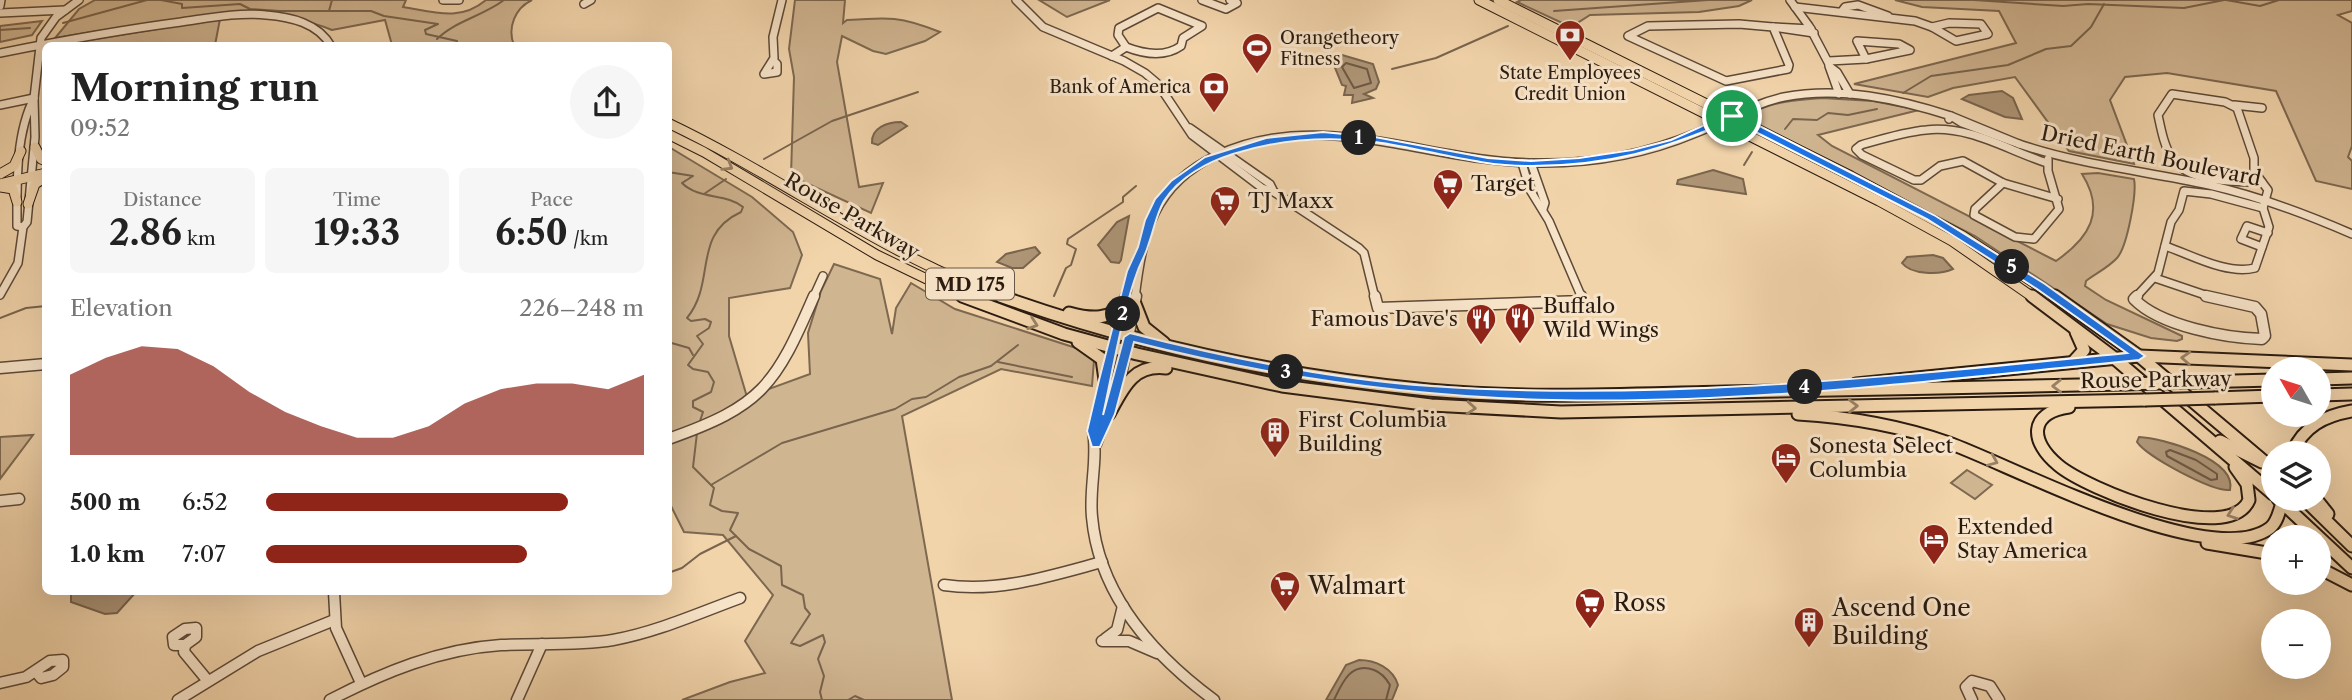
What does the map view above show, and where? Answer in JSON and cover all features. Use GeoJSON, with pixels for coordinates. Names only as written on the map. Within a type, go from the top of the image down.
{"type":"FeatureCollection","features":[{"type":"Feature","properties":{"kind":"main road"},"geometry":{"type":"LineString","coordinates":[[1479,0],[1499,1],[1728,119],[1919,222],[2021,288],[2070,324],[2261,482]]}},
{"type":"Feature","properties":{"kind":"main road"},"geometry":{"type":"LineString","coordinates":[[1728,119],[1930,217],[2031,280],[2139,356],[2261,457]]}},
{"type":"Feature","properties":{"kind":"main road","name":"Rouse Parkway"},"geometry":{"type":"LineString","coordinates":[[672,125],[717,146],[890,246],[937,269],[1034,309],[1179,351],[1286,372],[1441,391],[1553,396],[2261,380]]}},
{"type":"Feature","properties":{"kind":"main road","name":"Rouse Parkway"},"geometry":{"type":"LineString","coordinates":[[672,136],[705,152],[839,234],[899,267],[975,302],[1064,334],[1246,380],[1378,400],[1525,411],[1711,410],[2261,396]]}},
{"type":"Feature","properties":{"kind":"main road"},"geometry":{"type":"LineString","coordinates":[[34,148],[42,160]]}},
{"type":"Feature","properties":{"kind":"main road"},"geometry":{"type":"LineString","coordinates":[[0,175],[14,166],[22,151]]}},
{"type":"Feature","properties":{"kind":"main road"},"geometry":{"type":"LineString","coordinates":[[31,173],[42,166]]}},
{"type":"Feature","properties":{"kind":"main road"},"geometry":{"type":"LineString","coordinates":[[0,185],[18,176],[31,173],[42,174]]}},
{"type":"Feature","properties":{"kind":"main road"},"geometry":{"type":"LineString","coordinates":[[0,175],[18,176]]}},
{"type":"Feature","properties":{"kind":"main road"},"geometry":{"type":"LineString","coordinates":[[28,204],[35,184],[42,178]]}},
{"type":"Feature","properties":{"kind":"main road"},"geometry":{"type":"LineString","coordinates":[[0,185],[13,189],[17,202]]}},
{"type":"Feature","properties":{"kind":"main road"},"geometry":{"type":"LineString","coordinates":[[937,269],[1084,317],[1108,316],[1130,303],[1143,328],[1179,351]]}},
{"type":"Feature","properties":{"kind":"main road"},"geometry":{"type":"LineString","coordinates":[[2021,288],[2044,294],[2118,340]]}},
{"type":"Feature","properties":{"kind":"main road"},"geometry":{"type":"LineString","coordinates":[[2070,324],[2084,346],[2082,356],[2074,361]]}},
{"type":"Feature","properties":{"kind":"main road"},"geometry":{"type":"LineString","coordinates":[[1064,334],[1099,355],[1105,380]]}},
{"type":"Feature","properties":{"kind":"main road"},"geometry":{"type":"LineString","coordinates":[[1718,394],[1882,382],[2113,357],[2352,365]]}},
{"type":"Feature","properties":{"kind":"main road"},"geometry":{"type":"LineString","coordinates":[[1110,414],[1133,374],[1152,366],[1245,384],[1378,400]]}},
{"type":"Feature","properties":{"kind":"main road"},"geometry":{"type":"LineString","coordinates":[[2331,379],[2352,378]]}},
{"type":"Feature","properties":{"kind":"main road"},"geometry":{"type":"LineString","coordinates":[[2331,395],[2352,394]]}},
{"type":"Feature","properties":{"kind":"main road"},"geometry":{"type":"LineString","coordinates":[[2145,400],[2048,412],[2037,425],[2038,439],[2049,457],[2069,473],[2120,497],[2197,517],[2233,516],[2246,508],[2249,502],[2246,483],[2197,427]]}},
{"type":"Feature","properties":{"kind":"main road"},"geometry":{"type":"LineString","coordinates":[[1711,410],[1828,416],[1886,426],[1975,453],[2159,527],[2217,538],[2249,537],[2262,533],[2277,519],[2278,511]]}},
{"type":"Feature","properties":{"kind":"main road"},"geometry":{"type":"LineString","coordinates":[[2298,441],[2302,433],[2319,420],[2352,411]]}},
{"type":"Feature","properties":{"kind":"main road"},"geometry":{"type":"LineString","coordinates":[[2197,427],[2242,454],[2261,461]]}},
{"type":"Feature","properties":{"kind":"main road"},"geometry":{"type":"LineString","coordinates":[[2301,441],[2302,433]]}},
{"type":"Feature","properties":{"kind":"main road"},"geometry":{"type":"LineString","coordinates":[[2064,491],[2112,517],[2159,533],[2261,552]]}},
{"type":"Feature","properties":{"kind":"main road"},"geometry":{"type":"LineString","coordinates":[[2293,511],[2352,568]]}},
{"type":"Feature","properties":{"kind":"main road"},"geometry":{"type":"LineString","coordinates":[[2316,511],[2352,546]]}},
{"type":"Feature","properties":{"kind":"main road"},"geometry":{"type":"LineString","coordinates":[[2327,511],[2352,538]]}},
{"type":"Feature","properties":{"kind":"main road"},"geometry":{"type":"LineString","coordinates":[[2331,574],[2352,585]]}},
{"type":"Feature","properties":{"kind":"street"},"geometry":{"type":"LineString","coordinates":[[0,6],[1,0]]}},
{"type":"Feature","properties":{"kind":"street"},"geometry":{"type":"LineString","coordinates":[[0,295],[20,261],[23,227],[27,222],[40,44],[49,24],[79,0]]}},
{"type":"Feature","properties":{"kind":"street"},"geometry":{"type":"LineString","coordinates":[[443,0],[459,0]]}},
{"type":"Feature","properties":{"kind":"street"},"geometry":{"type":"LineString","coordinates":[[773,60],[773,37],[782,0]]}},
{"type":"Feature","properties":{"kind":"street"},"geometry":{"type":"LineString","coordinates":[[1016,0],[1043,27],[1139,68],[1158,83],[1192,135],[1221,154],[1262,188],[1274,192],[1362,251],[1378,308],[1583,301],[1543,209],[1530,190],[1526,163]]}},
{"type":"Feature","properties":{"kind":"street"},"geometry":{"type":"LineString","coordinates":[[1202,0],[1226,9],[1237,3],[1230,0]]}},
{"type":"Feature","properties":{"kind":"street"},"geometry":{"type":"LineString","coordinates":[[1790,0],[1812,31],[1829,64],[1839,94]]}},
{"type":"Feature","properties":{"kind":"street"},"geometry":{"type":"LineString","coordinates":[[1796,7],[1915,21],[1956,41],[1988,34],[1981,24],[1949,23],[1932,27]]}},
{"type":"Feature","properties":{"kind":"street"},"geometry":{"type":"LineString","coordinates":[[1114,57],[1129,48],[1152,53],[1175,51],[1181,46],[1182,38],[1202,26],[1158,8],[1119,28],[1118,35],[1129,48]]}},
{"type":"Feature","properties":{"kind":"street"},"geometry":{"type":"LineString","coordinates":[[0,13],[65,10]]}},
{"type":"Feature","properties":{"kind":"street"},"geometry":{"type":"LineString","coordinates":[[52,42],[250,14],[309,24],[324,32],[329,42]]}},
{"type":"Feature","properties":{"kind":"street"},"geometry":{"type":"LineString","coordinates":[[1773,27],[1789,67],[1783,72],[1735,81],[1715,78],[1628,36],[1648,26],[1739,24],[1773,27],[1812,31]]}},
{"type":"Feature","properties":{"kind":"street"},"geometry":{"type":"LineString","coordinates":[[1829,64],[1867,60],[1910,50],[1899,44],[1857,41],[1867,60]]}},
{"type":"Feature","properties":{"kind":"street"},"geometry":{"type":"LineString","coordinates":[[0,53],[40,44]]}},
{"type":"Feature","properties":{"kind":"street"},"geometry":{"type":"LineString","coordinates":[[1829,64],[1850,94]]}},
{"type":"Feature","properties":{"kind":"street","name":"Dried Earth Boulevard"},"geometry":{"type":"LineString","coordinates":[[1728,119],[1774,100],[1839,94],[1905,103],[1950,117],[2020,144],[2048,158],[2207,184],[2352,234]]}},
{"type":"Feature","properties":{"kind":"street"},"geometry":{"type":"LineString","coordinates":[[2262,108],[2178,94],[2171,96],[2158,115],[2172,159],[2183,169],[2206,176],[2263,183]]}},
{"type":"Feature","properties":{"kind":"street"},"geometry":{"type":"LineString","coordinates":[[0,105],[34,98]]}},
{"type":"Feature","properties":{"kind":"street"},"geometry":{"type":"LineString","coordinates":[[23,227],[17,226],[18,176],[25,122],[34,98]]}},
{"type":"Feature","properties":{"kind":"street"},"geometry":{"type":"LineString","coordinates":[[2165,246],[2246,271],[2255,268],[2268,233],[2265,204],[2268,190],[2255,174],[2254,158],[2234,105]]}},
{"type":"Feature","properties":{"kind":"street"},"geometry":{"type":"LineString","coordinates":[[1096,444],[1110,414],[1127,352],[1124,335],[1132,271],[1143,247],[1150,220],[1167,191],[1183,175],[1221,154],[1280,138],[1335,136],[1375,140],[1470,159],[1526,163],[1579,161],[1633,153],[1674,142],[1728,119]]}},
{"type":"Feature","properties":{"kind":"street"},"geometry":{"type":"LineString","coordinates":[[2003,183],[1974,213],[1976,217],[2022,240],[2034,239],[2059,209],[2058,199],[2047,170],[2048,158],[1969,133],[1942,129],[1926,129],[1856,147],[1862,155],[1910,179],[1921,180],[1940,166],[1959,161],[1971,163],[2003,183],[2058,199]]}},
{"type":"Feature","properties":{"kind":"street"},"geometry":{"type":"LineString","coordinates":[[2155,278],[2188,291],[2255,307],[2261,314],[2265,336],[2258,340],[2177,322],[2137,305],[2134,299],[2155,278],[2184,191],[2265,204]]}},
{"type":"Feature","properties":{"kind":"street"},"geometry":{"type":"LineString","coordinates":[[2262,247],[2241,239],[2247,226],[2268,233]]}},
{"type":"Feature","properties":{"kind":"street"},"geometry":{"type":"LineString","coordinates":[[672,438],[737,411],[765,386],[791,345],[823,276]]}},
{"type":"Feature","properties":{"kind":"street"},"geometry":{"type":"LineString","coordinates":[[1124,335],[1114,348],[1093,431],[1096,444],[1092,522],[1102,562],[1123,606],[1173,669],[1214,700]]}},
{"type":"Feature","properties":{"kind":"street"},"geometry":{"type":"LineString","coordinates":[[0,368],[42,364]]}},
{"type":"Feature","properties":{"kind":"street"},"geometry":{"type":"LineString","coordinates":[[0,501],[19,499]]}},
{"type":"Feature","properties":{"kind":"street"},"geometry":{"type":"LineString","coordinates":[[944,585],[957,587],[1016,583],[1102,562]]}},
{"type":"Feature","properties":{"kind":"street"},"geometry":{"type":"LineString","coordinates":[[334,595],[332,621],[336,635],[360,683]]}},
{"type":"Feature","properties":{"kind":"street"},"geometry":{"type":"LineString","coordinates":[[330,700],[360,683],[412,662],[455,651],[500,645],[577,644],[620,639],[672,624],[740,598]]}},
{"type":"Feature","properties":{"kind":"street"},"geometry":{"type":"LineString","coordinates":[[1123,606],[1117,630],[1102,641],[1129,641],[1160,655]]}},
{"type":"Feature","properties":{"kind":"street"},"geometry":{"type":"LineString","coordinates":[[178,700],[258,651],[332,621]]}},
{"type":"Feature","properties":{"kind":"street"},"geometry":{"type":"LineString","coordinates":[[185,645],[187,657],[208,681]]}},
{"type":"Feature","properties":{"kind":"street"},"geometry":{"type":"LineString","coordinates":[[517,700],[542,645]]}},
{"type":"Feature","properties":{"kind":"street"},"geometry":{"type":"LineString","coordinates":[[0,684],[37,673]]}},
{"type":"Feature","properties":{"kind":"street"},"geometry":{"type":"LineString","coordinates":[[1972,700],[1966,690],[1968,683],[1980,681],[1993,688],[2000,700]]}},
{"type":"Feature","properties":{"kind":"shaded area"},"geometry":{"type":"Polygon","coordinates":[[[95,0],[406,0],[403,7],[446,14],[466,11],[486,0],[532,0],[521,8],[514,19],[511,32],[513,42],[391,42],[385,20],[332,30],[304,21],[235,16],[158,22],[55,38],[79,9],[95,0]]]}},
{"type":"Feature","properties":{"kind":"shaded area"},"geometry":{"type":"Polygon","coordinates":[[[795,0],[845,0],[843,23],[847,20],[894,19],[940,32],[925,41],[886,54],[873,51],[842,36],[837,62],[859,187],[883,183],[871,213],[791,176],[794,77],[789,49],[795,0]]]}},
{"type":"Feature","properties":{"kind":"shaded area"},"geometry":{"type":"Polygon","coordinates":[[[1039,0],[1110,0],[1067,17],[1039,0]]]}},
{"type":"Feature","properties":{"kind":"shaded area"},"geometry":{"type":"Polygon","coordinates":[[[1752,0],[1739,6],[1699,12],[1590,15],[1571,27],[1517,2],[1752,0]]]}},
{"type":"Feature","properties":{"kind":"shaded area"},"geometry":{"type":"Polygon","coordinates":[[[1895,0],[2352,0],[2352,11],[2338,15],[2352,23],[2352,146],[2348,157],[2352,161],[2352,189],[2316,181],[2276,91],[2167,73],[2125,77],[2110,100],[2134,164],[2069,151],[2015,77],[1953,88],[1928,97],[1854,84],[2016,43],[1999,11],[1922,7],[1895,0]]]}},
{"type":"Feature","properties":{"kind":"shaded area"},"geometry":{"type":"Polygon","coordinates":[[[220,19],[216,42],[76,42],[220,19]]]}},
{"type":"Feature","properties":{"kind":"shaded area"},"geometry":{"type":"Polygon","coordinates":[[[42,21],[32,35],[0,42],[0,26],[42,21]]]}},
{"type":"Feature","properties":{"kind":"shaded area"},"geometry":{"type":"Polygon","coordinates":[[[1822,98],[1873,101],[1919,110],[1818,135],[1832,146],[2056,261],[2077,243],[2090,223],[2093,200],[2082,174],[2098,173],[2134,179],[2130,220],[2121,252],[2110,264],[2086,281],[2085,286],[2106,300],[2182,336],[2182,339],[2177,341],[2151,338],[2107,324],[1975,236],[1750,120],[1754,114],[1770,105],[1822,98]]]}},
{"type":"Feature","properties":{"kind":"shaded area"},"geometry":{"type":"Polygon","coordinates":[[[672,149],[752,197],[793,232],[802,255],[790,288],[729,298],[729,336],[747,397],[810,374],[808,333],[821,291],[834,264],[880,279],[892,334],[896,308],[911,283],[955,309],[1076,348],[1094,360],[1092,386],[1001,369],[902,416],[952,700],[682,700],[730,682],[765,673],[745,641],[773,595],[723,535],[684,532],[672,508],[672,149]]]}},
{"type":"Feature","properties":{"kind":"shaded area"},"geometry":{"type":"Polygon","coordinates":[[[33,435],[0,479],[0,437],[33,435]]]}},
{"type":"Feature","properties":{"kind":"shaded area"},"geometry":{"type":"Polygon","coordinates":[[[1967,470],[1992,485],[1975,499],[1951,483],[1967,470]]]}},
{"type":"Feature","properties":{"kind":"water"},"geometry":{"type":"Polygon","coordinates":[[[1342,55],[1373,64],[1379,82],[1376,89],[1364,94],[1373,98],[1352,103],[1353,95],[1344,95],[1346,86],[1342,85],[1331,58],[1342,55]]]}},
{"type":"Feature","properties":{"kind":"water"},"geometry":{"type":"Polygon","coordinates":[[[2002,91],[2013,98],[2022,119],[2005,117],[1962,99],[1969,95],[2002,91]]]}},
{"type":"Feature","properties":{"kind":"water"},"geometry":{"type":"Polygon","coordinates":[[[901,122],[907,126],[878,145],[872,143],[874,133],[881,127],[901,122]]]}},
{"type":"Feature","properties":{"kind":"water"},"geometry":{"type":"Polygon","coordinates":[[[1713,170],[1743,179],[1746,194],[1677,184],[1678,180],[1713,170]]]}},
{"type":"Feature","properties":{"kind":"water"},"geometry":{"type":"Polygon","coordinates":[[[1129,216],[1121,260],[1119,263],[1111,262],[1098,245],[1117,222],[1129,216]]]}},
{"type":"Feature","properties":{"kind":"water"},"geometry":{"type":"Polygon","coordinates":[[[1035,247],[1040,253],[1023,268],[1012,268],[997,262],[1006,254],[1035,247]]]}},
{"type":"Feature","properties":{"kind":"water"},"geometry":{"type":"Polygon","coordinates":[[[1933,255],[1943,258],[1953,269],[1926,273],[1912,270],[1902,263],[1907,257],[1933,255]]]}},
{"type":"Feature","properties":{"kind":"water"},"geometry":{"type":"Polygon","coordinates":[[[2139,437],[2180,446],[2210,460],[2222,469],[2229,479],[2230,490],[2196,480],[2166,464],[2137,442],[2139,437]]]}},
{"type":"Feature","properties":{"kind":"water"},"geometry":{"type":"Polygon","coordinates":[[[71,595],[133,595],[117,613],[105,614],[71,602],[71,595]]]}},
{"type":"Feature","properties":{"kind":"water"},"geometry":{"type":"Polygon","coordinates":[[[1359,660],[1377,663],[1392,674],[1398,685],[1392,700],[1326,700],[1346,665],[1359,660]]]}},
{"type":"Feature","properties":{"kind":"waterway"},"geometry":{"type":"LineString","coordinates":[[63,23],[147,0]]}},
{"type":"Feature","properties":{"kind":"waterway"},"geometry":{"type":"LineString","coordinates":[[161,0],[182,4],[182,8],[240,4],[250,9],[329,11]]}},
{"type":"Feature","properties":{"kind":"waterway"},"geometry":{"type":"LineString","coordinates":[[329,11],[332,0]]}},
{"type":"Feature","properties":{"kind":"waterway"},"geometry":{"type":"LineString","coordinates":[[439,37],[504,0]]}},
{"type":"Feature","properties":{"kind":"waterway"},"geometry":{"type":"LineString","coordinates":[[1554,11],[1708,0]]}},
{"type":"Feature","properties":{"kind":"waterway"},"geometry":{"type":"LineString","coordinates":[[1974,0],[2063,6],[2104,5]]}},
{"type":"Feature","properties":{"kind":"waterway"},"geometry":{"type":"LineString","coordinates":[[2104,5],[2184,8],[2224,0]]}},
{"type":"Feature","properties":{"kind":"waterway"},"geometry":{"type":"LineString","coordinates":[[2226,0],[2260,6],[2279,0]]}},
{"type":"Feature","properties":{"kind":"waterway"},"geometry":{"type":"LineString","coordinates":[[1903,93],[1931,76],[2008,65],[2046,49],[2071,46],[2091,27],[2104,5]]}},
{"type":"Feature","properties":{"kind":"waterway"},"geometry":{"type":"LineString","coordinates":[[329,11],[371,11],[384,16],[438,24],[425,30],[426,34],[439,37]]}},
{"type":"Feature","properties":{"kind":"waterway"},"geometry":{"type":"LineString","coordinates":[[1392,69],[1436,58],[1508,26]]}},
{"type":"Feature","properties":{"kind":"waterway"},"geometry":{"type":"LineString","coordinates":[[0,30],[30,28]]}},
{"type":"Feature","properties":{"kind":"waterway"},"geometry":{"type":"LineString","coordinates":[[439,37],[457,42]]}},
{"type":"Feature","properties":{"kind":"waterway"},"geometry":{"type":"LineString","coordinates":[[764,159],[832,121],[918,92]]}},
{"type":"Feature","properties":{"kind":"waterway"},"geometry":{"type":"LineString","coordinates":[[1785,129],[1793,119],[1817,120],[1828,113],[1848,115],[1877,109]]}},
{"type":"Feature","properties":{"kind":"waterway"},"geometry":{"type":"LineString","coordinates":[[1744,165],[1752,152]]}},
{"type":"Feature","properties":{"kind":"waterway"},"geometry":{"type":"LineString","coordinates":[[672,173],[693,176],[682,183],[704,194]]}},
{"type":"Feature","properties":{"kind":"waterway"},"geometry":{"type":"LineString","coordinates":[[704,194],[726,179]]}},
{"type":"Feature","properties":{"kind":"waterway"},"geometry":{"type":"LineString","coordinates":[[1054,296],[1066,268],[1071,265],[1076,249],[1067,244],[1068,239],[1123,202],[1123,197],[1136,186]]}},
{"type":"Feature","properties":{"kind":"waterway"},"geometry":{"type":"LineString","coordinates":[[700,421],[703,412],[693,407],[693,401],[711,392],[714,382],[708,372],[693,369],[688,365],[703,344],[697,336],[709,328],[711,322],[705,319],[691,321],[687,318],[696,304],[710,246],[716,233],[741,212],[743,207],[729,200],[704,194]]}},
{"type":"Feature","properties":{"kind":"waterway"},"geometry":{"type":"LineString","coordinates":[[0,318],[26,308],[42,306]]}},
{"type":"Feature","properties":{"kind":"waterway"},"geometry":{"type":"LineString","coordinates":[[672,343],[689,348],[693,355]]}},
{"type":"Feature","properties":{"kind":"waterway"},"geometry":{"type":"LineString","coordinates":[[711,485],[782,443],[895,409],[912,399],[926,397],[959,377],[991,366],[1018,345]]}},
{"type":"Feature","properties":{"kind":"waterway"},"geometry":{"type":"LineString","coordinates":[[998,362],[1072,377]]}},
{"type":"Feature","properties":{"kind":"waterway"},"geometry":{"type":"LineString","coordinates":[[697,433],[693,467],[711,485]]}},
{"type":"Feature","properties":{"kind":"waterway"},"geometry":{"type":"LineString","coordinates":[[711,485],[714,488],[710,505],[722,511],[738,513],[730,530],[736,536]]}},
{"type":"Feature","properties":{"kind":"waterway"},"geometry":{"type":"LineString","coordinates":[[672,572],[736,536]]}},
{"type":"Feature","properties":{"kind":"waterway"},"geometry":{"type":"LineString","coordinates":[[736,536],[749,549],[781,566],[782,585],[803,595],[805,608],[810,614],[791,643],[800,646],[823,635],[825,642],[818,659],[824,676],[820,692],[822,700]]}},
{"type":"Feature","properties":{"kind":"waterway"},"geometry":{"type":"LineString","coordinates":[[848,700],[855,696],[864,700]]}},
{"type":"Feature","properties":{"kind":"place","name":"State Employees Credit Union"},"geometry":{"type":"Point","coordinates":[1570,62]}},
{"type":"Feature","properties":{"kind":"place","name":"Orangetheory Fitness"},"geometry":{"type":"Point","coordinates":[1257,75]}},
{"type":"Feature","properties":{"kind":"place","name":"Bank of America"},"geometry":{"type":"Point","coordinates":[1214,114]}},
{"type":"Feature","properties":{"kind":"place","name":"Target"},"geometry":{"type":"Point","coordinates":[1448,211]}},
{"type":"Feature","properties":{"kind":"place","name":"TJ Maxx"},"geometry":{"type":"Point","coordinates":[1225,228]}},
{"type":"Feature","properties":{"kind":"place","name":"Buffalo Wild Wings"},"geometry":{"type":"Point","coordinates":[1520,345]}},
{"type":"Feature","properties":{"kind":"place","name":"Famous Dave's"},"geometry":{"type":"Point","coordinates":[1481,346]}},
{"type":"Feature","properties":{"kind":"place","name":"First Columbia Building"},"geometry":{"type":"Point","coordinates":[1275,459]}},
{"type":"Feature","properties":{"kind":"place","name":"Sonesta Select Columbia"},"geometry":{"type":"Point","coordinates":[1786,485]}},
{"type":"Feature","properties":{"kind":"place","name":"Extended Stay America"},"geometry":{"type":"Point","coordinates":[1934,566]}},
{"type":"Feature","properties":{"kind":"place","name":"Walmart"},"geometry":{"type":"Point","coordinates":[1285,613]}},
{"type":"Feature","properties":{"kind":"place","name":"Ross"},"geometry":{"type":"Point","coordinates":[1590,630]}},
{"type":"Feature","properties":{"kind":"place","name":"Ascend One Building"},"geometry":{"type":"Point","coordinates":[1809,649]}},
{"type":"Feature","properties":{"kind":"route"},"geometry":{"type":"LineString","coordinates":[[1732,116],[1930,217],[2041,286],[2139,356],[1882,382],[1718,394],[1553,396],[1479,394],[1330,379],[1216,359],[1130,337],[1110,414],[1096,444],[1093,431],[1105,380],[1132,271],[1143,247],[1150,220],[1160,199],[1174,183],[1209,159],[1236,148],[1280,138],[1323,135],[1375,140],[1470,159],[1560,163],[1633,153],[1674,142],[1732,116]]}}]}
